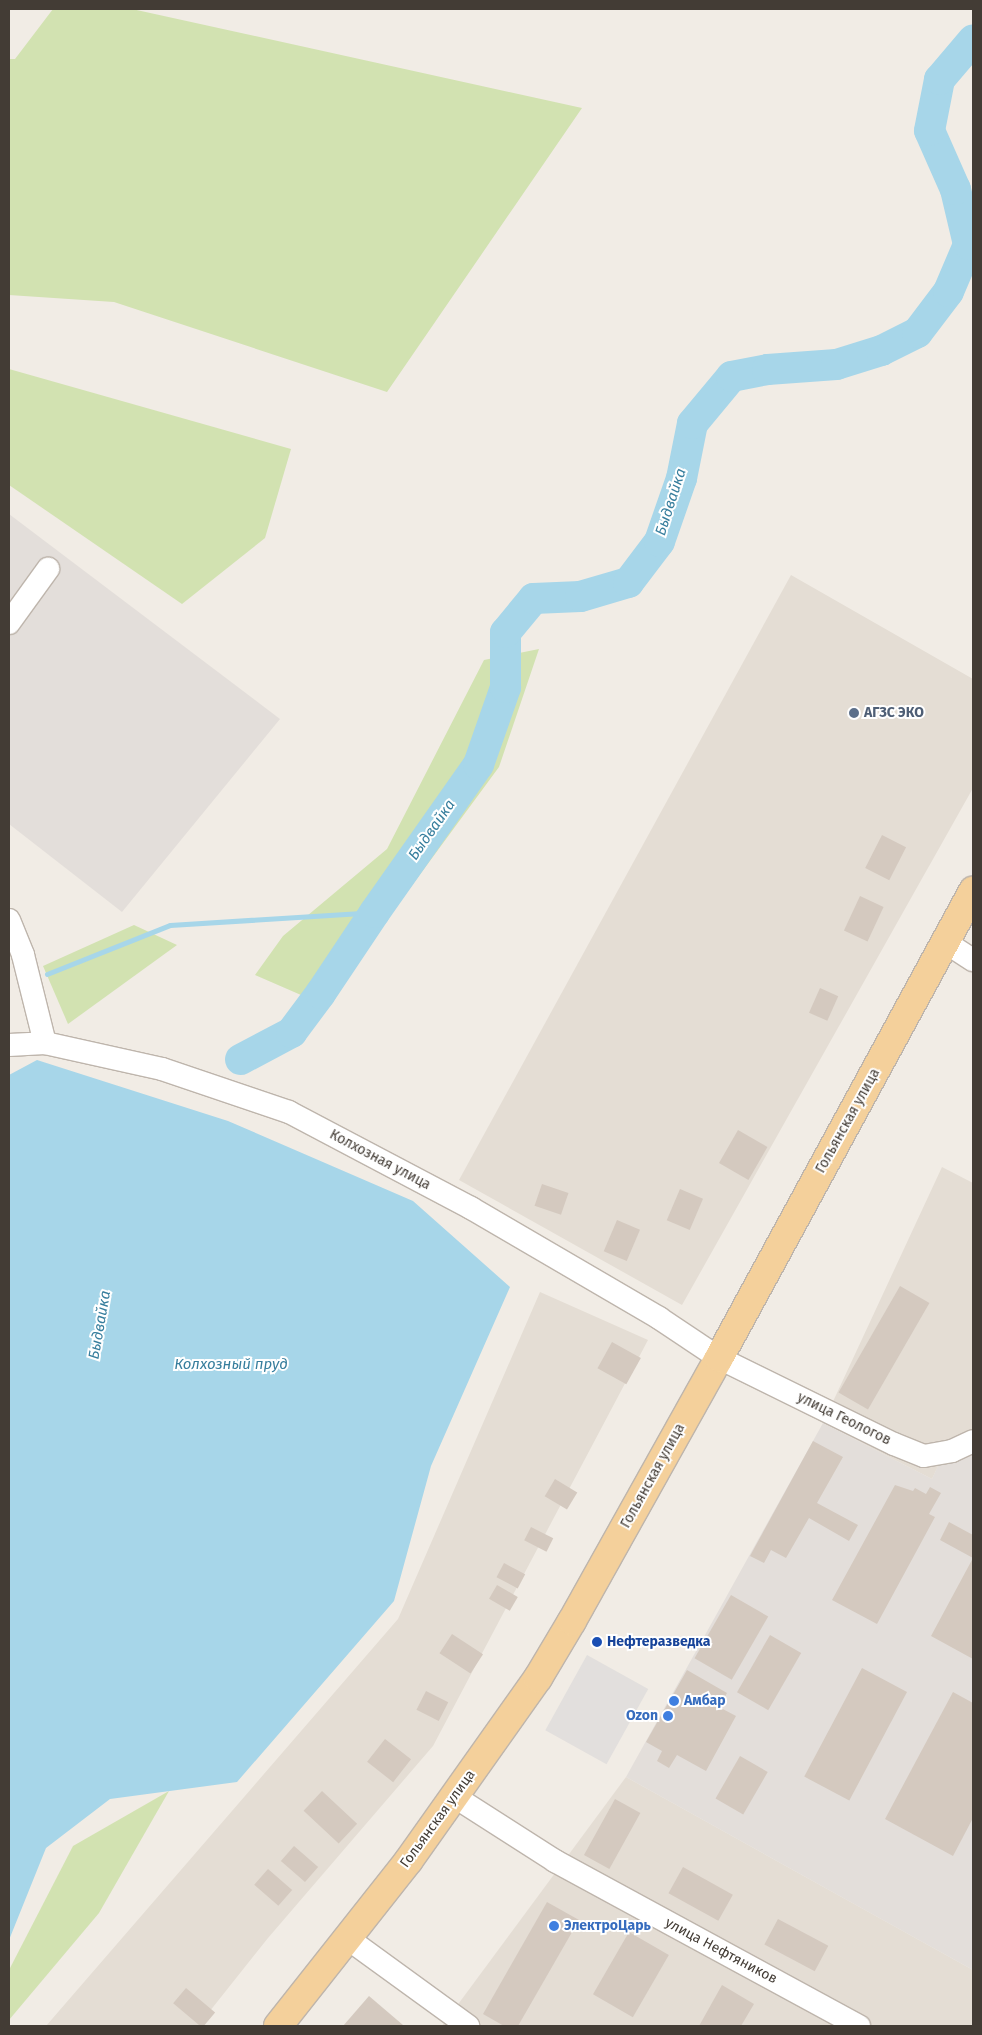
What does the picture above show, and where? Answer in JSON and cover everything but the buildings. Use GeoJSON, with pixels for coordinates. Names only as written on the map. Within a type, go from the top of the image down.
{"type":"FeatureCollection","features":[{"type":"Feature","properties":{"kind":"main road","name":"Гольянская улица"},"geometry":{"type":"LineString","coordinates":[[278,2026],[455,1797],[538,1678],[572,1621],[719,1358],[973,891]]}},
{"type":"Feature","properties":{"kind":"street"},"geometry":{"type":"LineString","coordinates":[[9,623],[48,569]]}},
{"type":"Feature","properties":{"kind":"street"},"geometry":{"type":"LineString","coordinates":[[9,920],[23,955],[45,1043]]}},
{"type":"Feature","properties":{"kind":"street"},"geometry":{"type":"LineString","coordinates":[[945,942],[973,960]]}},
{"type":"Feature","properties":{"kind":"street","name":"Колхозная улица"},"geometry":{"type":"LineString","coordinates":[[9,1045],[45,1043],[162,1069],[288,1112],[471,1208],[659,1318],[719,1358]]}},
{"type":"Feature","properties":{"kind":"street","name":"улица Геологов"},"geometry":{"type":"LineString","coordinates":[[719,1358],[894,1444],[924,1456],[952,1451],[973,1441]]}},
{"type":"Feature","properties":{"kind":"street","name":"улица Нефтяников"},"geometry":{"type":"LineString","coordinates":[[455,1797],[555,1861],[860,2026]]}},
{"type":"Feature","properties":{"kind":"street"},"geometry":{"type":"LineString","coordinates":[[347,1938],[468,2026]]}},
{"type":"Feature","properties":{"kind":"shaded area"},"geometry":{"type":"Polygon","coordinates":[[[9,514],[280,719],[122,912],[9,824],[9,514]]]}},
{"type":"Feature","properties":{"kind":"shaded area"},"geometry":{"type":"Polygon","coordinates":[[[791,575],[973,679],[973,788],[682,1305],[459,1180],[791,575]]]}},
{"type":"Feature","properties":{"kind":"shaded area"},"geometry":{"type":"Polygon","coordinates":[[[942,1167],[973,1183],[973,1449],[951,1438],[932,1479],[823,1423],[942,1167]]]}},
{"type":"Feature","properties":{"kind":"shaded area"},"geometry":{"type":"Polygon","coordinates":[[[540,1292],[648,1340],[433,1746],[268,1938],[198,2026],[46,2026],[398,1619],[540,1292]]]}},
{"type":"Feature","properties":{"kind":"shaded area"},"geometry":{"type":"Polygon","coordinates":[[[823,1423],[932,1479],[951,1437],[973,1449],[973,1970],[626,1777],[823,1423]]]}},
{"type":"Feature","properties":{"kind":"shaded area"},"geometry":{"type":"Polygon","coordinates":[[[587,1655],[648,1689],[607,1764],[545,1730],[587,1655]]]}},
{"type":"Feature","properties":{"kind":"shaded area"},"geometry":{"type":"Polygon","coordinates":[[[626,1777],[973,1970],[973,2026],[442,2026],[626,1777]]]}},
{"type":"Feature","properties":{"kind":"green space"},"geometry":{"type":"Polygon","coordinates":[[[53,9],[132,9],[582,108],[387,392],[114,302],[9,295],[9,59],[15,59],[53,9]]]}},
{"type":"Feature","properties":{"kind":"green space"},"geometry":{"type":"Polygon","coordinates":[[[9,369],[291,449],[265,538],[182,604],[9,485],[9,369]]]}},
{"type":"Feature","properties":{"kind":"green space"},"geometry":{"type":"Polygon","coordinates":[[[539,649],[499,767],[324,1005],[255,975],[283,936],[387,849],[484,660],[539,649]]]}},
{"type":"Feature","properties":{"kind":"green space"},"geometry":{"type":"Polygon","coordinates":[[[134,925],[177,945],[68,1024],[43,966],[134,925]]]}},
{"type":"Feature","properties":{"kind":"green space"},"geometry":{"type":"Polygon","coordinates":[[[169,1791],[99,1913],[9,2020],[9,1970],[73,1846],[169,1791]]]}},
{"type":"Feature","properties":{"kind":"water","name":"Колхозный пруд"},"geometry":{"type":"Polygon","coordinates":[[[37,1060],[228,1121],[413,1201],[510,1287],[431,1466],[394,1601],[237,1782],[110,1799],[46,1848],[9,1940],[9,1075],[37,1060]]]}},
{"type":"Feature","properties":{"kind":"waterway","name":"Быдвайка"},"geometry":{"type":"LineString","coordinates":[[240,1059],[291,1032],[478,764],[505,687],[505,632],[533,598],[580,596],[628,582],[659,541],[681,478],[692,423],[731,376],[767,369],[836,364],[881,350],[917,332],[948,291],[968,244],[955,189],[929,130],[939,79],[973,39]]}},
{"type":"Feature","properties":{"kind":"waterway"},"geometry":{"type":"LineString","coordinates":[[47,974],[170,925],[374,912]]}},
{"type":"Feature","properties":{"kind":"place","name":"АГЗС ЭКО"},"geometry":{"type":"Point","coordinates":[854,713]}},
{"type":"Feature","properties":{"kind":"place","name":"Нефтеразведка"},"geometry":{"type":"Point","coordinates":[597,1642]}},
{"type":"Feature","properties":{"kind":"place","name":"Амбар"},"geometry":{"type":"Point","coordinates":[674,1701]}},
{"type":"Feature","properties":{"kind":"place","name":"Ozon"},"geometry":{"type":"Point","coordinates":[668,1716]}},
{"type":"Feature","properties":{"kind":"place","name":"ЭлектроЦарь"},"geometry":{"type":"Point","coordinates":[554,1926]}}]}
